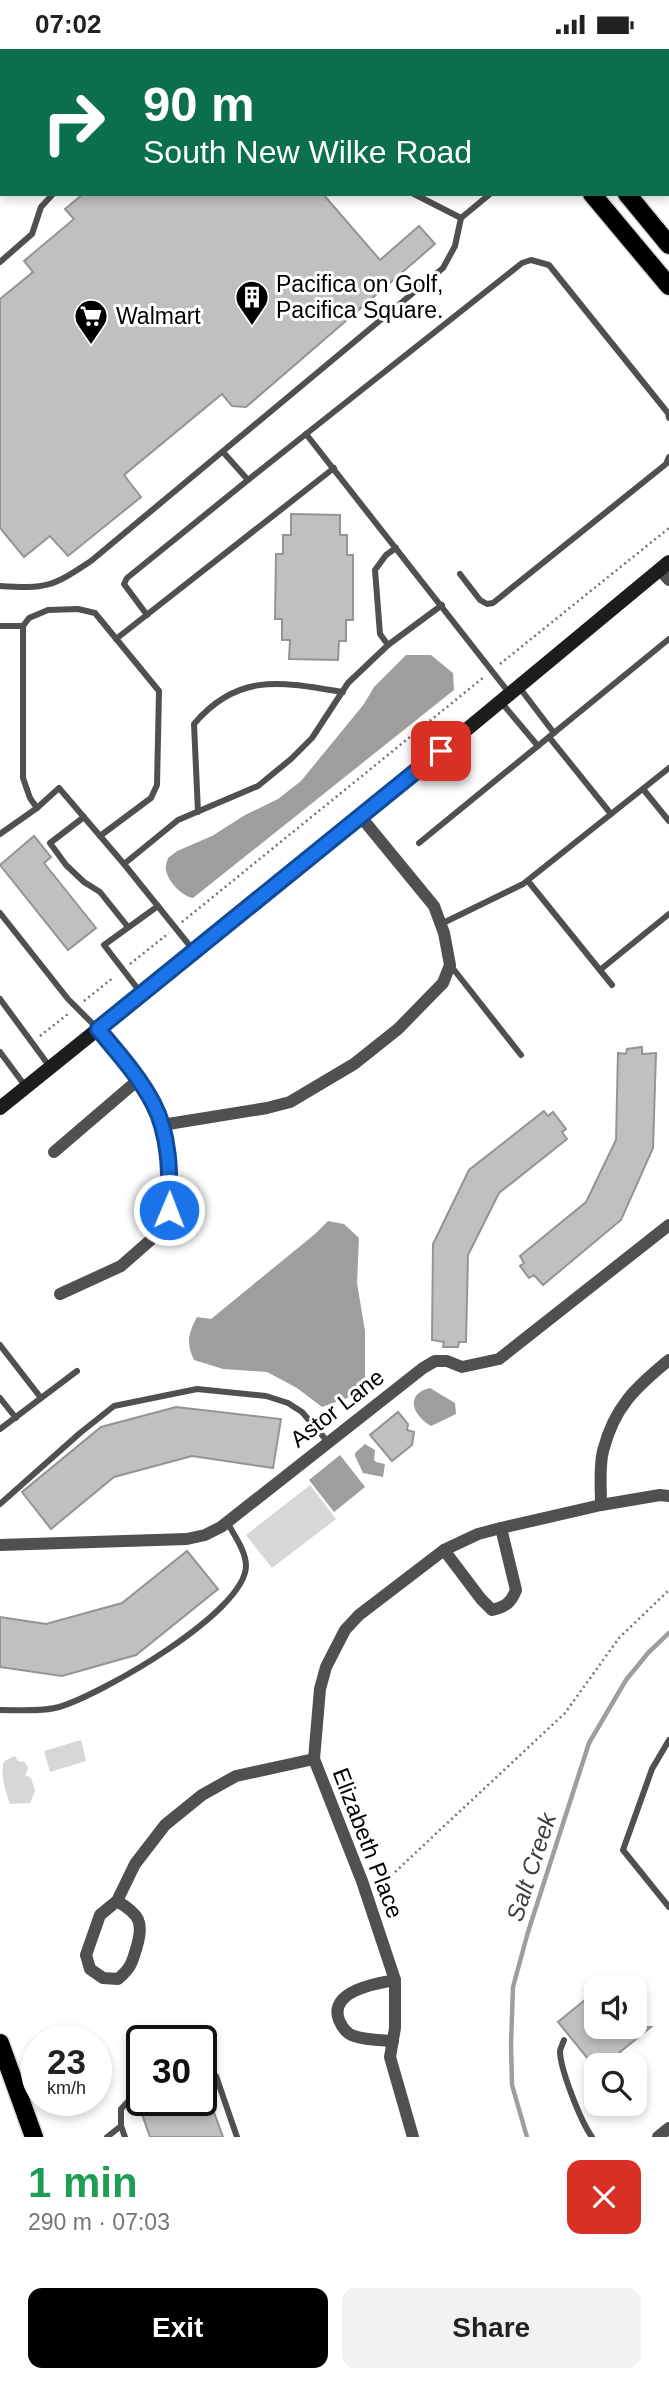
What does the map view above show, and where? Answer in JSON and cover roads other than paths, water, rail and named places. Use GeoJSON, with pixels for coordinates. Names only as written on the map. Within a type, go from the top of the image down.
{"type":"FeatureCollection","features":[{"type":"Feature","properties":{"kind":"main road"},"geometry":{"type":"LineString","coordinates":[[594,196],[669,286]]}},
{"type":"Feature","properties":{"kind":"main road"},"geometry":{"type":"LineString","coordinates":[[629,196],[669,245]]}},
{"type":"Feature","properties":{"kind":"main road"},"geometry":{"type":"LineString","coordinates":[[0,1108],[510,694],[666,571]]}},
{"type":"Feature","properties":{"kind":"main road"},"geometry":{"type":"LineString","coordinates":[[0,2043],[34,2137]]}},
{"type":"Feature","properties":{"kind":"street"},"geometry":{"type":"LineString","coordinates":[[162,1125],[290,1102],[354,1064],[398,1029],[443,983],[450,965],[434,906],[361,817]]}},
{"type":"Feature","properties":{"kind":"street"},"geometry":{"type":"LineString","coordinates":[[60,1294],[121,1266],[154,1237],[169,1210],[170,1166],[162,1125],[154,1104],[98,1029]]}},
{"type":"Feature","properties":{"kind":"street"},"geometry":{"type":"LineString","coordinates":[[54,1152],[138,1080]]}},
{"type":"Feature","properties":{"kind":"street","name":"Astor Lane"},"geometry":{"type":"LineString","coordinates":[[0,1545],[187,1539],[205,1535],[227,1522],[414,1374],[436,1361],[447,1361],[462,1367],[499,1359],[669,1225]]}},
{"type":"Feature","properties":{"kind":"street"},"geometry":{"type":"LineString","coordinates":[[601,1505],[602,1452],[614,1419],[633,1390],[669,1360]]}},
{"type":"Feature","properties":{"kind":"street","name":"Elizabeth Place"},"geometry":{"type":"LineString","coordinates":[[413,2137],[390,2057],[395,2028],[395,1980],[314,1759],[320,1689],[326,1667],[345,1630],[359,1615],[444,1550],[478,1534],[501,1528],[601,1505],[660,1495],[669,1496]]}},
{"type":"Feature","properties":{"kind":"street"},"geometry":{"type":"LineString","coordinates":[[444,1550],[481,1599],[492,1609],[502,1607],[509,1604],[516,1590],[501,1528]]}},
{"type":"Feature","properties":{"kind":"street"},"geometry":{"type":"LineString","coordinates":[[117,1901],[130,1909],[142,1930],[130,1968],[118,1979],[103,1978],[90,1969],[86,1955],[100,1915],[117,1901],[135,1864],[165,1825],[202,1795],[236,1776],[314,1759]]}},
{"type":"Feature","properties":{"kind":"street"},"geometry":{"type":"LineString","coordinates":[[393,2041],[352,2036],[343,2028],[337,2016],[345,1997],[354,1991],[395,1980]]}},
{"type":"Feature","properties":{"kind":"street"},"geometry":{"type":"LineString","coordinates":[[659,2137],[669,2128]]}},
{"type":"Feature","properties":{"kind":"lane"},"geometry":{"type":"LineString","coordinates":[[0,262],[32,234],[41,207],[51,196]]}},
{"type":"Feature","properties":{"kind":"lane"},"geometry":{"type":"LineString","coordinates":[[418,196],[461,218]]}},
{"type":"Feature","properties":{"kind":"lane"},"geometry":{"type":"LineString","coordinates":[[0,586],[35,588],[61,582],[91,561],[443,268],[455,246],[461,218],[488,196]]}},
{"type":"Feature","properties":{"kind":"lane"},"geometry":{"type":"LineString","coordinates":[[147,615],[124,584],[127,578],[522,263],[531,260],[549,265],[668,413],[669,418]]}},
{"type":"Feature","properties":{"kind":"lane"},"geometry":{"type":"LineString","coordinates":[[306,434],[510,694],[551,735],[611,814]]}},
{"type":"Feature","properties":{"kind":"lane"},"geometry":{"type":"LineString","coordinates":[[223,452],[248,480]]}},
{"type":"Feature","properties":{"kind":"lane"},"geometry":{"type":"LineString","coordinates":[[460,574],[480,600],[487,604],[493,603],[666,464],[669,457]]}},
{"type":"Feature","properties":{"kind":"lane"},"geometry":{"type":"LineString","coordinates":[[116,639],[334,468]]}},
{"type":"Feature","properties":{"kind":"lane"},"geometry":{"type":"LineString","coordinates":[[388,645],[380,634],[375,570],[386,555],[396,548]]}},
{"type":"Feature","properties":{"kind":"lane"},"geometry":{"type":"LineString","coordinates":[[124,864],[178,820],[258,786],[312,738],[348,683],[388,645],[442,605]]}},
{"type":"Feature","properties":{"kind":"lane"},"geometry":{"type":"LineString","coordinates":[[37,808],[30,798],[23,778],[23,626],[29,618],[48,610],[78,609],[95,613],[159,691],[157,785],[151,798],[100,836]]}},
{"type":"Feature","properties":{"kind":"lane"},"geometry":{"type":"LineString","coordinates":[[0,626],[23,626]]}},
{"type":"Feature","properties":{"kind":"lane"},"geometry":{"type":"LineString","coordinates":[[419,843],[669,639]]}},
{"type":"Feature","properties":{"kind":"lane"},"geometry":{"type":"LineString","coordinates":[[198,812],[194,724],[208,708],[240,688],[263,683],[343,692]]}},
{"type":"Feature","properties":{"kind":"lane"},"geometry":{"type":"LineString","coordinates":[[510,694],[538,746]]}},
{"type":"Feature","properties":{"kind":"lane"},"geometry":{"type":"LineString","coordinates":[[440,924],[528,881],[669,768]]}},
{"type":"Feature","properties":{"kind":"lane"},"geometry":{"type":"LineString","coordinates":[[0,834],[37,808],[59,788],[194,951]]}},
{"type":"Feature","properties":{"kind":"lane"},"geometry":{"type":"LineString","coordinates":[[643,789],[669,821]]}},
{"type":"Feature","properties":{"kind":"lane"},"geometry":{"type":"LineString","coordinates":[[84,817],[50,843],[66,865],[84,882],[100,892],[128,927]]}},
{"type":"Feature","properties":{"kind":"lane"},"geometry":{"type":"LineString","coordinates":[[528,881],[612,985]]}},
{"type":"Feature","properties":{"kind":"lane"},"geometry":{"type":"LineString","coordinates":[[142,993],[104,945],[158,906]]}},
{"type":"Feature","properties":{"kind":"lane"},"geometry":{"type":"LineString","coordinates":[[0,913],[76,1007],[98,1029]]}},
{"type":"Feature","properties":{"kind":"lane"},"geometry":{"type":"LineString","coordinates":[[600,970],[669,914]]}},
{"type":"Feature","properties":{"kind":"lane"},"geometry":{"type":"LineString","coordinates":[[450,965],[521,1055]]}},
{"type":"Feature","properties":{"kind":"lane"},"geometry":{"type":"LineString","coordinates":[[0,999],[50,1067]]}},
{"type":"Feature","properties":{"kind":"lane"},"geometry":{"type":"LineString","coordinates":[[0,1052],[26,1087]]}},
{"type":"Feature","properties":{"kind":"lane"},"geometry":{"type":"LineString","coordinates":[[0,1345],[41,1398]]}},
{"type":"Feature","properties":{"kind":"lane"},"geometry":{"type":"LineString","coordinates":[[0,1430],[77,1371]]}},
{"type":"Feature","properties":{"kind":"lane"},"geometry":{"type":"LineString","coordinates":[[0,1504],[114,1406],[197,1389],[266,1396],[288,1403],[302,1412],[328,1442]]}},
{"type":"Feature","properties":{"kind":"lane"},"geometry":{"type":"LineString","coordinates":[[0,1398],[16,1418]]}},
{"type":"Feature","properties":{"kind":"lane"},"geometry":{"type":"LineString","coordinates":[[0,1710],[56,1708],[117,1682],[155,1659],[222,1607],[239,1584],[246,1567],[240,1544],[227,1522]]}},
{"type":"Feature","properties":{"kind":"lane"},"geometry":{"type":"LineString","coordinates":[[669,1740],[652,1769],[623,1850],[669,1907]]}},
{"type":"Feature","properties":{"kind":"lane"},"geometry":{"type":"LineString","coordinates":[[564,2040],[560,2049],[562,2062],[576,2107],[593,2137]]}},
{"type":"Feature","properties":{"kind":"lane"},"geometry":{"type":"LineString","coordinates":[[217,2079],[237,2137]]}},
{"type":"Feature","properties":{"kind":"lane"},"geometry":{"type":"LineString","coordinates":[[125,2137],[121,2126],[121,2109],[126,2104]]}},
{"type":"Feature","properties":{"kind":"lane"},"geometry":{"type":"LineString","coordinates":[[107,2137],[121,2126]]}},
{"type":"Feature","properties":{"kind":"waterway","name":"Salt Creek"},"geometry":{"type":"LineString","coordinates":[[527,2137],[512,2085],[511,2044],[513,1987],[528,1932],[589,1743],[626,1680],[669,1633]]}},
{"type":"Feature","properties":{"kind":"place","name":"Pacifica on Golf, Pacifica Square."},"geometry":{"type":"Point","coordinates":[252,327]}},
{"type":"Feature","properties":{"kind":"place","name":"Walmart"},"geometry":{"type":"Point","coordinates":[91,346]}}]}
